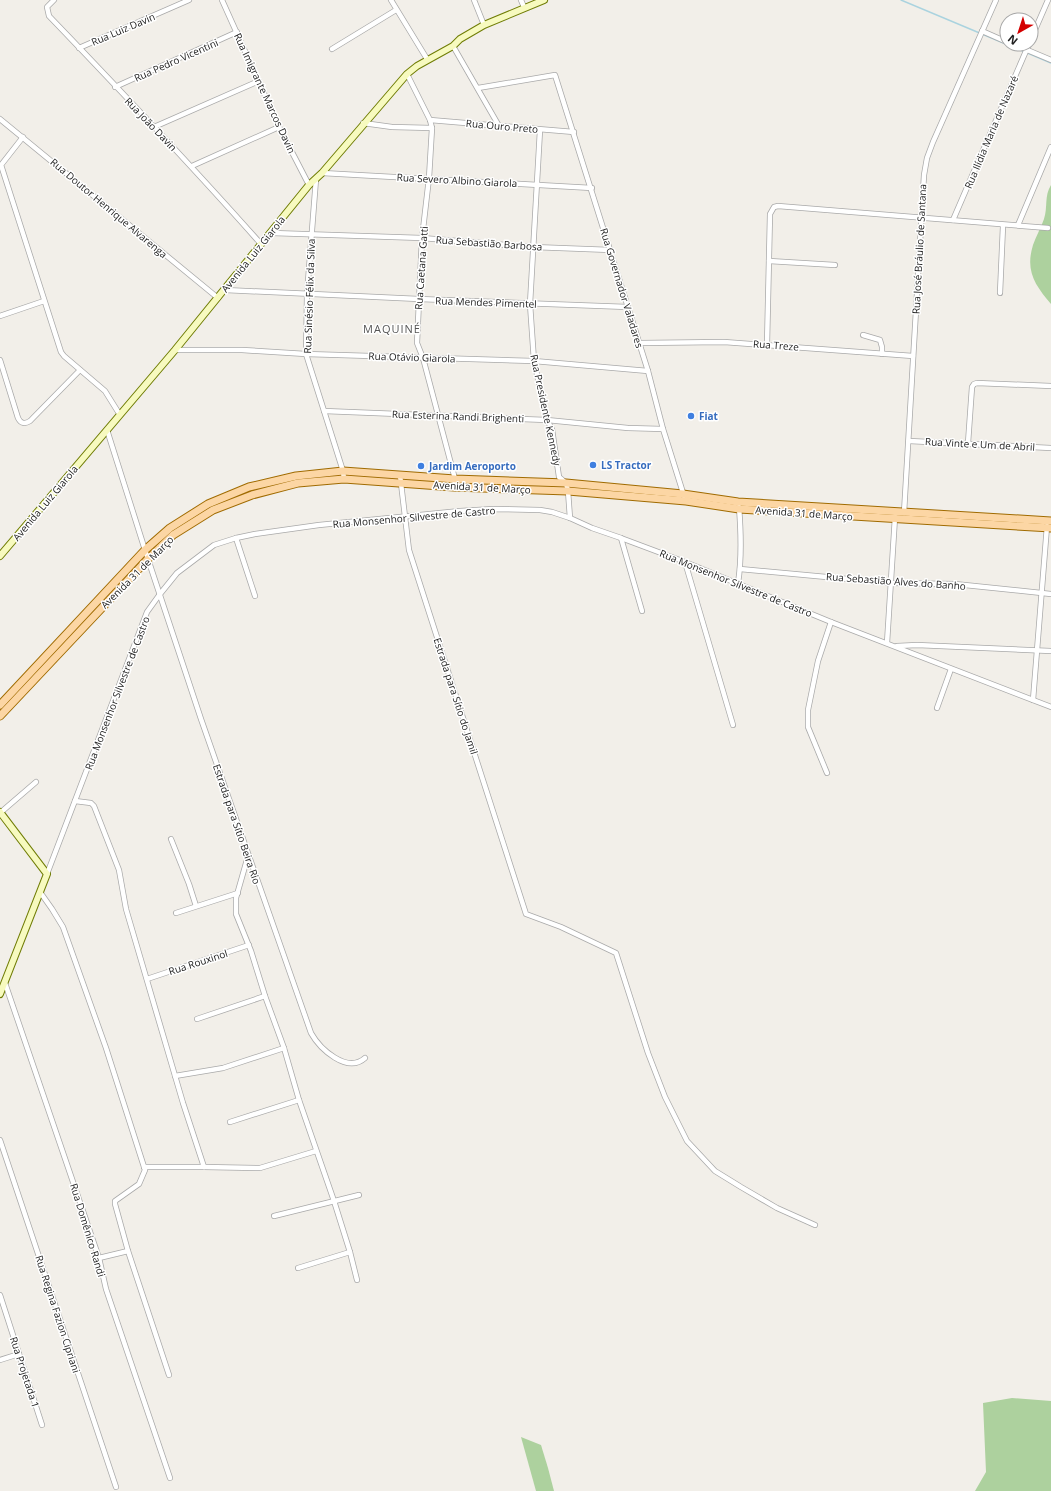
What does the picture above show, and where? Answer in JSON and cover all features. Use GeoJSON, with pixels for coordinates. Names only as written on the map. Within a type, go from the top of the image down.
{"type":"FeatureCollection","features":[{"type":"Feature","properties":{"kind":"main road","name":"Avenida 31 de Março"},"geometry":{"type":"LineString","coordinates":[[0,716],[144,550],[170,528],[208,504],[249,487],[343,471],[400,475],[454,483],[568,491],[653,494]]}},
{"type":"Feature","properties":{"kind":"main road","name":"Avenida 31 de Março"},"geometry":{"type":"LineString","coordinates":[[0,705],[174,535],[213,510],[297,480],[344,479],[400,483],[566,483],[738,505],[1049,524]]}},
{"type":"Feature","properties":{"kind":"main road"},"geometry":{"type":"LineString","coordinates":[[208,504],[213,510]]}},
{"type":"Feature","properties":{"kind":"street","name":"Rua Luiz Davin"},"geometry":{"type":"LineString","coordinates":[[79,48],[189,0]]}},
{"type":"Feature","properties":{"kind":"street","name":"Rua Imigrante Marcos Davin"},"geometry":{"type":"LineString","coordinates":[[222,0],[280,127],[309,185]]}},
{"type":"Feature","properties":{"kind":"street"},"geometry":{"type":"LineString","coordinates":[[391,0],[427,59]]}},
{"type":"Feature","properties":{"kind":"street"},"geometry":{"type":"LineString","coordinates":[[474,0],[484,25]]}},
{"type":"Feature","properties":{"kind":"street"},"geometry":{"type":"LineString","coordinates":[[521,0],[524,8]]}},
{"type":"Feature","properties":{"kind":"street","name":"Avenida Luiz Giarola"},"geometry":{"type":"LineString","coordinates":[[0,556],[225,290],[309,185],[322,173],[363,123],[407,74],[427,59],[453,46],[460,38],[484,25],[544,0]]}},
{"type":"Feature","properties":{"kind":"street","name":"Rua José Bráulio de Santana"},"geometry":{"type":"LineString","coordinates":[[903,515],[909,440],[921,219],[924,175],[927,158],[996,0]]}},
{"type":"Feature","properties":{"kind":"street"},"geometry":{"type":"LineString","coordinates":[[1039,21],[1048,0]]}},
{"type":"Feature","properties":{"kind":"street","name":"Rua João Davin"},"geometry":{"type":"LineString","coordinates":[[53,1],[47,9],[49,16],[115,87],[192,166],[261,244]]}},
{"type":"Feature","properties":{"kind":"street"},"geometry":{"type":"LineString","coordinates":[[332,49],[396,10]]}},
{"type":"Feature","properties":{"kind":"street","name":"Rua Pedro Vicentini"},"geometry":{"type":"LineString","coordinates":[[115,87],[237,32]]}},
{"type":"Feature","properties":{"kind":"street"},"geometry":{"type":"LineString","coordinates":[[981,33],[999,39]]}},
{"type":"Feature","properties":{"kind":"street"},"geometry":{"type":"LineString","coordinates":[[453,46],[499,126]]}},
{"type":"Feature","properties":{"kind":"street","name":"Rua Ilídia Maria de Nazaré"},"geometry":{"type":"LineString","coordinates":[[953,220],[1025,52]]}},
{"type":"Feature","properties":{"kind":"street"},"geometry":{"type":"LineString","coordinates":[[1031,52],[1051,60]]}},
{"type":"Feature","properties":{"kind":"street","name":"Rua Caetana Gatti"},"geometry":{"type":"LineString","coordinates":[[407,74],[430,120],[432,128],[429,178],[422,238],[417,343],[438,415],[454,483]]}},
{"type":"Feature","properties":{"kind":"street","name":"Rua Governador Valadares"},"geometry":{"type":"LineString","coordinates":[[478,88],[555,75],[592,188],[648,371],[663,429],[684,497]]}},
{"type":"Feature","properties":{"kind":"street"},"geometry":{"type":"LineString","coordinates":[[154,127],[259,81]]}},
{"type":"Feature","properties":{"kind":"street","name":"Rua Doutor Henrique Alvarenga"},"geometry":{"type":"LineString","coordinates":[[0,119],[218,298]]}},
{"type":"Feature","properties":{"kind":"street","name":"Rua Ouro Preto"},"geometry":{"type":"LineString","coordinates":[[430,120],[574,132]]}},
{"type":"Feature","properties":{"kind":"street"},"geometry":{"type":"LineString","coordinates":[[363,123],[392,127],[432,128]]}},
{"type":"Feature","properties":{"kind":"street"},"geometry":{"type":"LineString","coordinates":[[192,166],[280,127]]}},
{"type":"Feature","properties":{"kind":"street","name":"Rua Presidente Kennedy"},"geometry":{"type":"LineString","coordinates":[[540,130],[530,304],[534,361],[547,420],[552,429],[559,477],[566,483],[568,491],[570,518]]}},
{"type":"Feature","properties":{"kind":"street"},"geometry":{"type":"LineString","coordinates":[[23,137],[0,165],[61,352],[105,391],[120,415]]}},
{"type":"Feature","properties":{"kind":"street"},"geometry":{"type":"LineString","coordinates":[[1018,225],[1051,148]]}},
{"type":"Feature","properties":{"kind":"street","name":"Rua Severo Albino Giarola"},"geometry":{"type":"LineString","coordinates":[[322,173],[592,188]]}},
{"type":"Feature","properties":{"kind":"street","name":"Rua Sinésio Félix da Silva"},"geometry":{"type":"LineString","coordinates":[[316,179],[307,294],[306,354],[343,471],[344,479]]}},
{"type":"Feature","properties":{"kind":"street"},"geometry":{"type":"LineString","coordinates":[[767,345],[770,214],[774,207],[778,206],[921,219],[953,220],[1003,226],[1018,225],[1048,228]]}},
{"type":"Feature","properties":{"kind":"street"},"geometry":{"type":"LineString","coordinates":[[1000,293],[1003,226]]}},
{"type":"Feature","properties":{"kind":"street","name":"Rua Sebastião Barbosa"},"geometry":{"type":"LineString","coordinates":[[272,233],[422,238],[533,247],[611,250]]}},
{"type":"Feature","properties":{"kind":"street"},"geometry":{"type":"LineString","coordinates":[[769,261],[835,265]]}},
{"type":"Feature","properties":{"kind":"street","name":"Rua Mendes Pimentel"},"geometry":{"type":"LineString","coordinates":[[225,290],[628,307]]}},
{"type":"Feature","properties":{"kind":"street"},"geometry":{"type":"LineString","coordinates":[[0,316],[44,301]]}},
{"type":"Feature","properties":{"kind":"street"},"geometry":{"type":"LineString","coordinates":[[863,335],[880,340],[882,354]]}},
{"type":"Feature","properties":{"kind":"street","name":"Rua Treze"},"geometry":{"type":"LineString","coordinates":[[639,343],[724,342],[913,356]]}},
{"type":"Feature","properties":{"kind":"street","name":"Rua Otávio Giarola"},"geometry":{"type":"LineString","coordinates":[[175,350],[242,350],[306,354],[534,361],[648,371]]}},
{"type":"Feature","properties":{"kind":"street"},"geometry":{"type":"LineString","coordinates":[[0,360],[18,418],[20,422],[24,423],[30,421],[80,370]]}},
{"type":"Feature","properties":{"kind":"street"},"geometry":{"type":"LineString","coordinates":[[968,443],[972,387],[974,384],[1051,386]]}},
{"type":"Feature","properties":{"kind":"street","name":"Rua Esterina Randi Brighenti"},"geometry":{"type":"LineString","coordinates":[[324,411],[547,420],[628,428],[663,429]]}},
{"type":"Feature","properties":{"kind":"street","name":"Estrada para Sítio Beira Rio"},"geometry":{"type":"LineString","coordinates":[[107,430],[144,550],[160,594],[200,720],[314,1038],[340,1060],[345,1062],[358,1062],[365,1058]]}},
{"type":"Feature","properties":{"kind":"street","name":"Rua Vinte e Um de Abril"},"geometry":{"type":"LineString","coordinates":[[909,440],[1051,448]]}},
{"type":"Feature","properties":{"kind":"street","name":"Estrada para Sítio do Jamil"},"geometry":{"type":"LineString","coordinates":[[400,475],[404,517],[411,557],[526,914],[561,927],[616,953],[648,1053],[665,1097],[687,1141],[715,1171],[778,1208],[815,1225]]}},
{"type":"Feature","properties":{"kind":"street"},"geometry":{"type":"LineString","coordinates":[[738,505],[741,538],[738,583]]}},
{"type":"Feature","properties":{"kind":"street","name":"Rua Monsenhor Silvestre de Castro"},"geometry":{"type":"LineString","coordinates":[[47,874],[147,612],[177,573],[214,545],[255,534],[305,527],[460,511],[527,509],[552,512],[685,562],[831,622],[1051,707]]}},
{"type":"Feature","properties":{"kind":"street"},"geometry":{"type":"LineString","coordinates":[[887,643],[895,514]]}},
{"type":"Feature","properties":{"kind":"street"},"geometry":{"type":"LineString","coordinates":[[1033,700],[1049,524]]}},
{"type":"Feature","properties":{"kind":"street"},"geometry":{"type":"LineString","coordinates":[[236,538],[255,596]]}},
{"type":"Feature","properties":{"kind":"street"},"geometry":{"type":"LineString","coordinates":[[620,538],[642,611]]}},
{"type":"Feature","properties":{"kind":"street"},"geometry":{"type":"LineString","coordinates":[[685,562],[733,725]]}},
{"type":"Feature","properties":{"kind":"street","name":"Rua Sebastião Alves do Banho"},"geometry":{"type":"LineString","coordinates":[[740,569],[891,582],[955,584],[1051,594]]}},
{"type":"Feature","properties":{"kind":"street"},"geometry":{"type":"LineString","coordinates":[[827,773],[808,727],[808,710],[818,661],[831,622]]}},
{"type":"Feature","properties":{"kind":"street"},"geometry":{"type":"LineString","coordinates":[[894,646],[917,645],[1051,651]]}},
{"type":"Feature","properties":{"kind":"street"},"geometry":{"type":"LineString","coordinates":[[937,708],[951,669]]}},
{"type":"Feature","properties":{"kind":"street"},"geometry":{"type":"LineString","coordinates":[[0,994],[47,874],[0,812],[36,782]]}},
{"type":"Feature","properties":{"kind":"street"},"geometry":{"type":"LineString","coordinates":[[75,801],[91,803],[96,810],[118,870],[126,909],[175,1076],[204,1167]]}},
{"type":"Feature","properties":{"kind":"street"},"geometry":{"type":"LineString","coordinates":[[171,839],[196,906]]}},
{"type":"Feature","properties":{"kind":"street"},"geometry":{"type":"LineString","coordinates":[[248,856],[238,893],[236,914],[249,945],[265,996],[284,1048],[299,1100],[334,1201],[357,1280]]}},
{"type":"Feature","properties":{"kind":"street"},"geometry":{"type":"LineString","coordinates":[[40,892],[63,927],[106,1048],[144,1167],[145,1172],[139,1184],[115,1202],[128,1251],[169,1375]]}},
{"type":"Feature","properties":{"kind":"street"},"geometry":{"type":"LineString","coordinates":[[176,913],[238,893]]}},
{"type":"Feature","properties":{"kind":"street","name":"Rua Rouxinol"},"geometry":{"type":"LineString","coordinates":[[147,979],[249,945]]}},
{"type":"Feature","properties":{"kind":"street","name":"Rua Domênico Randi"},"geometry":{"type":"LineString","coordinates":[[5,983],[99,1258],[106,1289],[170,1478]]}},
{"type":"Feature","properties":{"kind":"street"},"geometry":{"type":"LineString","coordinates":[[198,1019],[265,996]]}},
{"type":"Feature","properties":{"kind":"street"},"geometry":{"type":"LineString","coordinates":[[175,1076],[223,1068],[284,1048]]}},
{"type":"Feature","properties":{"kind":"street"},"geometry":{"type":"LineString","coordinates":[[230,1122],[299,1100]]}},
{"type":"Feature","properties":{"kind":"street","name":"Rua Regina Fazion Cipriani"},"geometry":{"type":"LineString","coordinates":[[0,1140],[116,1488]]}},
{"type":"Feature","properties":{"kind":"street"},"geometry":{"type":"LineString","coordinates":[[144,1167],[260,1168],[316,1151]]}},
{"type":"Feature","properties":{"kind":"street"},"geometry":{"type":"LineString","coordinates":[[274,1216],[359,1195]]}},
{"type":"Feature","properties":{"kind":"street"},"geometry":{"type":"LineString","coordinates":[[99,1258],[128,1251]]}},
{"type":"Feature","properties":{"kind":"street"},"geometry":{"type":"LineString","coordinates":[[298,1268],[350,1252]]}},
{"type":"Feature","properties":{"kind":"street","name":"Rua Projetada 1"},"geometry":{"type":"LineString","coordinates":[[0,1295],[42,1425]]}},
{"type":"Feature","properties":{"kind":"street"},"geometry":{"type":"LineString","coordinates":[[0,1360],[19,1354]]}},
{"type":"Feature","properties":{"kind":"green space"},"geometry":{"type":"Polygon","coordinates":[[[1051,185],[1051,304],[1036,284],[1030,263],[1033,245],[1044,219],[1047,197],[1051,185]]]}},
{"type":"Feature","properties":{"kind":"green space"},"geometry":{"type":"Polygon","coordinates":[[[1012,1398],[1051,1401],[1051,1491],[975,1491],[986,1472],[983,1403],[1012,1398]]]}},
{"type":"Feature","properties":{"kind":"green space"},"geometry":{"type":"Polygon","coordinates":[[[521,1437],[541,1445],[554,1491],[536,1491],[521,1437]]]}},
{"type":"Feature","properties":{"kind":"waterway"},"geometry":{"type":"LineString","coordinates":[[901,0],[1051,63]]}},
{"type":"Feature","properties":{"kind":"place","name":"Fiat"},"geometry":{"type":"Point","coordinates":[691,416]}},
{"type":"Feature","properties":{"kind":"place","name":"LS Tractor"},"geometry":{"type":"Point","coordinates":[593,465]}},
{"type":"Feature","properties":{"kind":"place","name":"Jardim Aeroporto"},"geometry":{"type":"Point","coordinates":[421,466]}},
{"type":"Feature","properties":{"kind":"district","name":"MAQUINÉ"},"geometry":{"type":"Point","coordinates":[392,328]}}]}
